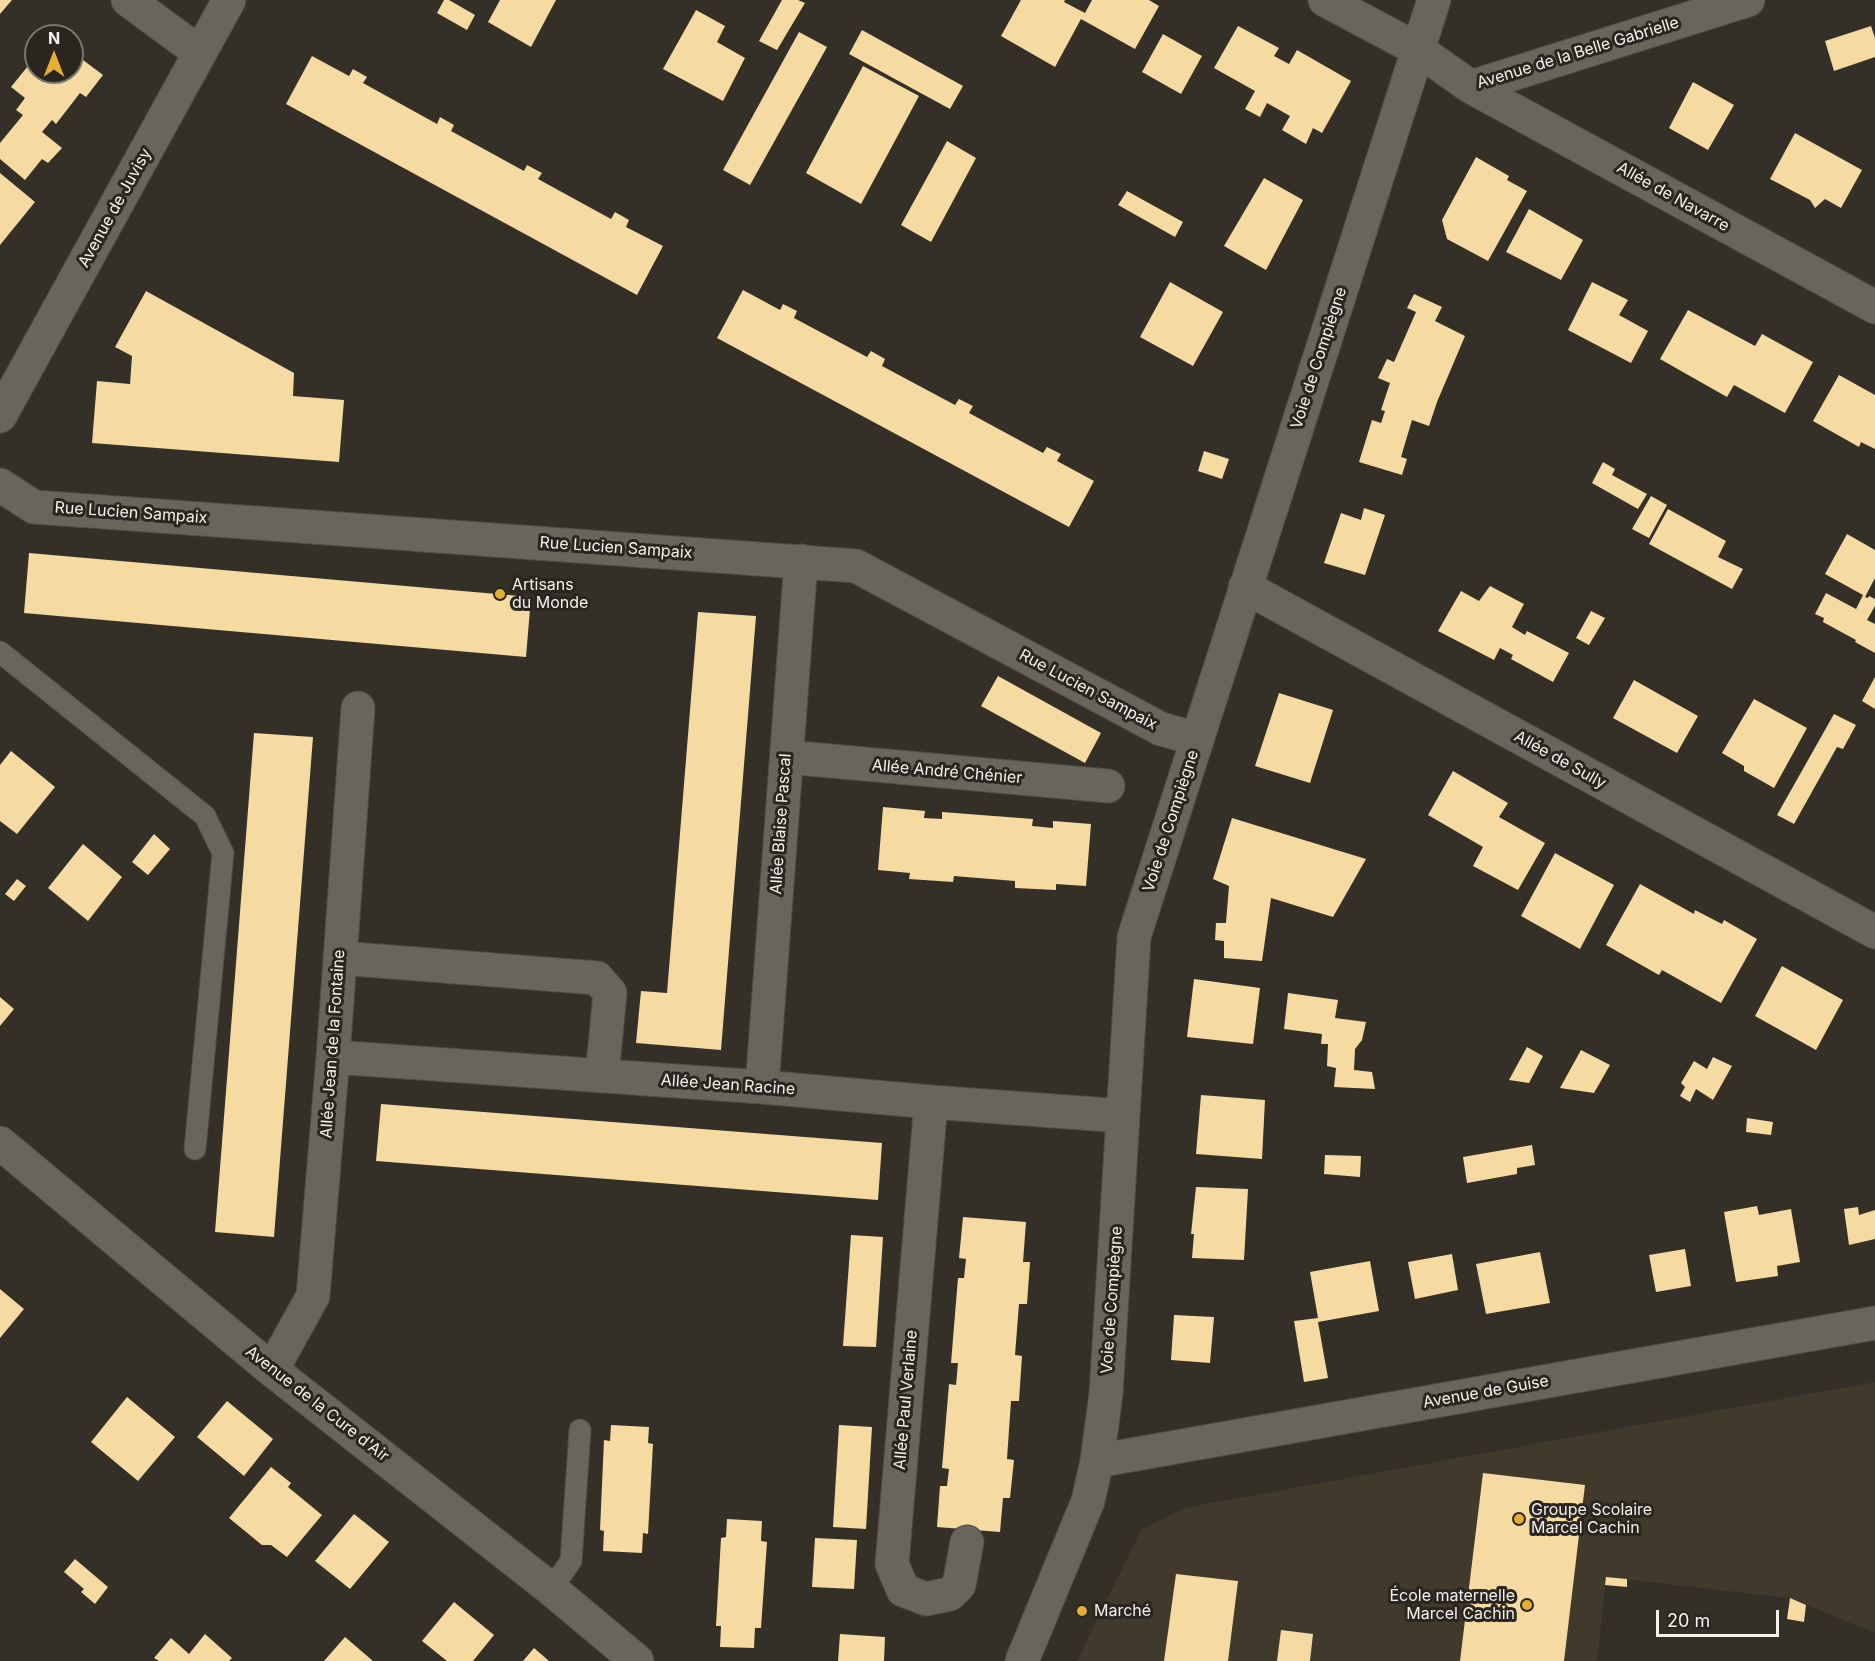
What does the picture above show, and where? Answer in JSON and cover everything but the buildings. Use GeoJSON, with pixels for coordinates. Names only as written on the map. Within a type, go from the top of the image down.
{"type":"FeatureCollection","features":[{"type":"Feature","properties":{"kind":"street"},"geometry":{"type":"LineString","coordinates":[[128,0],[200,54]]}},
{"type":"Feature","properties":{"kind":"street","name":"Avenue de Juvisy"},"geometry":{"type":"LineString","coordinates":[[0,416],[229,0]]}},
{"type":"Feature","properties":{"kind":"street","name":"Avenue de la Belle Gabrielle"},"geometry":{"type":"LineString","coordinates":[[1325,0],[1417,49],[1472,87],[1748,0]]}},
{"type":"Feature","properties":{"kind":"street","name":"Voie de Compiègne"},"geometry":{"type":"LineString","coordinates":[[1022,1661],[1088,1501],[1097,1461],[1106,1394],[1134,937],[1434,0]]}},
{"type":"Feature","properties":{"kind":"street","name":"Allée de Navarre"},"geometry":{"type":"LineString","coordinates":[[1472,87],[1875,307]]}},
{"type":"Feature","properties":{"kind":"street","name":"Rue Lucien Sampaix"},"geometry":{"type":"LineString","coordinates":[[0,486],[34,507],[856,566],[1161,729],[1197,739]]}},
{"type":"Feature","properties":{"kind":"street","name":"Allée Blaise Pascal"},"geometry":{"type":"LineString","coordinates":[[762,1087],[801,561]]}},
{"type":"Feature","properties":{"kind":"street","name":"Allée de Sully"},"geometry":{"type":"LineString","coordinates":[[1245,587],[1875,932]]}},
{"type":"Feature","properties":{"kind":"street","name":"Allée Jean de la Fontaine"},"geometry":{"type":"LineString","coordinates":[[272,1370],[313,1296],[358,708]]}},
{"type":"Feature","properties":{"kind":"street","name":"Allée André Chénier"},"geometry":{"type":"LineString","coordinates":[[787,758],[1108,786]]}},
{"type":"Feature","properties":{"kind":"street"},"geometry":{"type":"LineString","coordinates":[[340,958],[597,978],[610,993],[602,1076]]}},
{"type":"Feature","properties":{"kind":"street","name":"Allée Jean Racine"},"geometry":{"type":"LineString","coordinates":[[333,1057],[762,1087],[1123,1116]]}},
{"type":"Feature","properties":{"kind":"street","name":"Allée Paul Verlaine"},"geometry":{"type":"LineString","coordinates":[[931,1102],[892,1564],[903,1590],[926,1599],[950,1594],[959,1585],[967,1542]]}},
{"type":"Feature","properties":{"kind":"street","name":"Avenue de la Cure d'Air"},"geometry":{"type":"LineString","coordinates":[[0,1143],[272,1370],[551,1589],[637,1661]]}},
{"type":"Feature","properties":{"kind":"street","name":"Avenue de Guise"},"geometry":{"type":"LineString","coordinates":[[1097,1461],[1875,1323]]}},
{"type":"Feature","properties":{"kind":"lane"},"geometry":{"type":"LineString","coordinates":[[0,652],[205,816],[223,853],[195,1149]]}},
{"type":"Feature","properties":{"kind":"lane"},"geometry":{"type":"LineString","coordinates":[[551,1589],[571,1561],[580,1430]]}},
{"type":"Feature","properties":{"kind":"shaded area","name":"Groupe Scolaire Marcel Cachin"},"geometry":{"type":"Polygon","coordinates":[[[1875,1382],[1875,1633],[1790,1598],[1606,1577],[1597,1661],[1077,1661],[1141,1530],[1184,1508],[1875,1382]]]}},
{"type":"Feature","properties":{"kind":"place","name":"Artisans du Monde"},"geometry":{"type":"Point","coordinates":[500,594]}},
{"type":"Feature","properties":{"kind":"place","name":"Groupe Scolaire Marcel Cachin"},"geometry":{"type":"Point","coordinates":[1519,1519]}},
{"type":"Feature","properties":{"kind":"place","name":"École maternelle Marcel Cachin"},"geometry":{"type":"Point","coordinates":[1527,1605]}},
{"type":"Feature","properties":{"kind":"place","name":"Marché"},"geometry":{"type":"Point","coordinates":[1082,1611]}}]}
